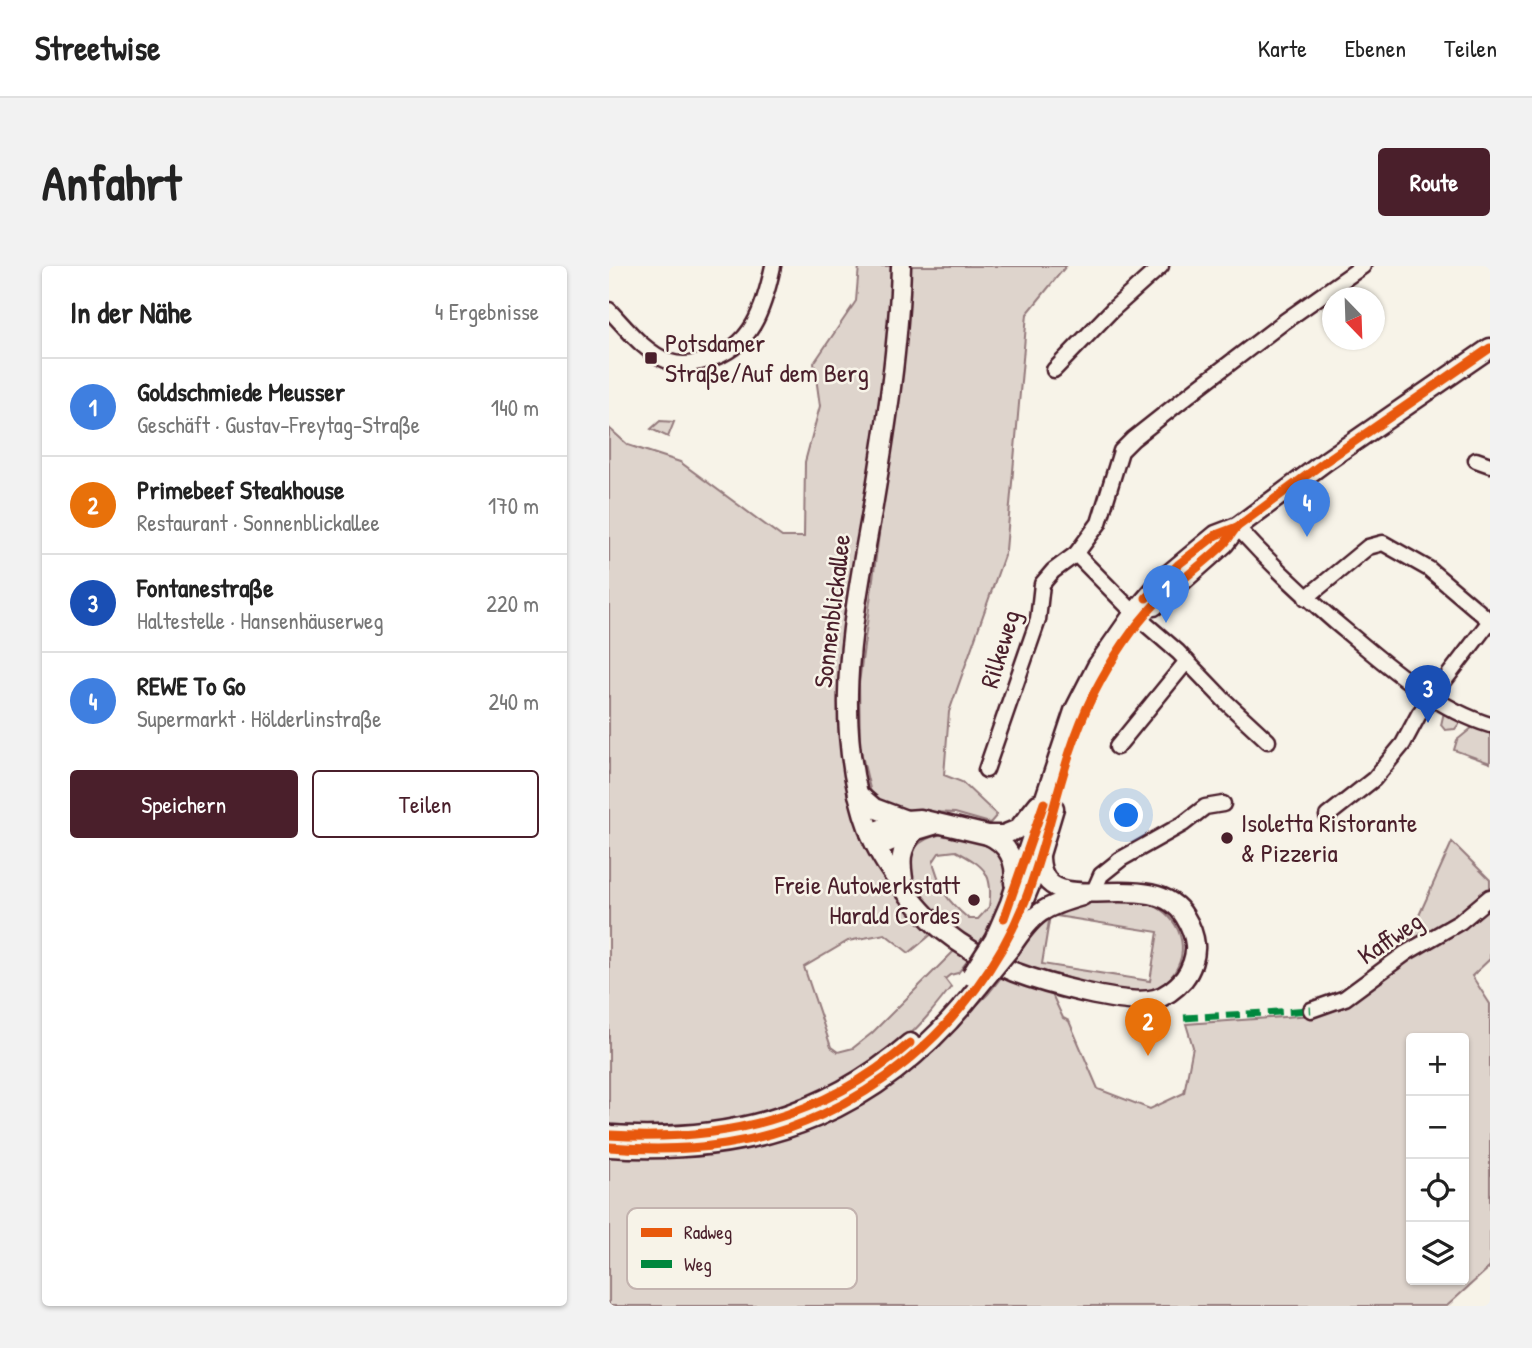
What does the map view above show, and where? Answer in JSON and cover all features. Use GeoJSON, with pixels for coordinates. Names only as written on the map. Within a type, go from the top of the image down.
{"type":"FeatureCollection","features":[{"type":"Feature","properties":{"kind":"main road","name":"Sonnenblickallee"},"geometry":{"type":"LineString","coordinates":[[901,266],[900,299],[881,461],[850,638],[847,673],[848,741],[858,794],[873,840],[905,888],[941,929],[977,953],[1013,972],[1131,1002],[1157,999],[1177,986],[1191,966],[1195,945],[1191,927],[1182,911],[1163,897],[1147,892],[1093,893]]}},
{"type":"Feature","properties":{"kind":"main road"},"geometry":{"type":"LineString","coordinates":[[1010,904],[1074,712],[1097,666],[1164,578],[1216,535],[1237,527],[1326,461],[1490,348]]}},
{"type":"Feature","properties":{"kind":"main road"},"geometry":{"type":"LineString","coordinates":[[609,1147],[664,1149],[717,1145],[757,1138],[799,1124],[852,1099],[892,1073],[940,1031],[1003,944],[1024,902],[1080,724],[1137,616]]}},
{"type":"Feature","properties":{"kind":"main road"},"geometry":{"type":"LineString","coordinates":[[873,840],[920,820],[988,835],[1003,835],[1018,829],[1049,786]]}},
{"type":"Feature","properties":{"kind":"main road"},"geometry":{"type":"LineString","coordinates":[[858,794],[874,808],[910,825]]}},
{"type":"Feature","properties":{"kind":"main road"},"geometry":{"type":"LineString","coordinates":[[905,888],[901,869],[902,855],[910,825]]}},
{"type":"Feature","properties":{"kind":"main road"},"geometry":{"type":"LineString","coordinates":[[988,835],[1003,843],[1014,864],[1015,874],[1003,944]]}},
{"type":"Feature","properties":{"kind":"main road"},"geometry":{"type":"LineString","coordinates":[[1040,858],[1044,877],[1056,889],[1093,893]]}},
{"type":"Feature","properties":{"kind":"main road"},"geometry":{"type":"LineString","coordinates":[[1003,944],[1045,907],[1093,893]]}},
{"type":"Feature","properties":{"kind":"main road"},"geometry":{"type":"LineString","coordinates":[[609,1135],[668,1137],[738,1129],[775,1119],[827,1098],[864,1078],[899,1052],[975,981]]}},
{"type":"Feature","properties":{"kind":"street"},"geometry":{"type":"LineString","coordinates":[[609,310],[644,347],[663,359],[682,365],[709,360],[734,349],[752,329],[764,302],[773,266]]}},
{"type":"Feature","properties":{"kind":"street"},"geometry":{"type":"LineString","coordinates":[[1054,370],[1112,310],[1161,266]]}},
{"type":"Feature","properties":{"kind":"street","name":"Rilkeweg"},"geometry":{"type":"LineString","coordinates":[[986,770],[1038,620],[1042,584],[1053,570],[1076,554],[1099,523],[1115,466],[1126,445],[1285,321],[1363,266]]}},
{"type":"Feature","properties":{"kind":"street"},"geometry":{"type":"LineString","coordinates":[[1237,527],[1306,598],[1384,663],[1433,697],[1472,719],[1490,725]]}},
{"type":"Feature","properties":{"kind":"street"},"geometry":{"type":"LineString","coordinates":[[1306,598],[1367,547],[1383,543],[1429,569],[1490,621],[1419,714],[1403,744],[1374,779],[1327,816]]}},
{"type":"Feature","properties":{"kind":"street"},"geometry":{"type":"LineString","coordinates":[[1076,554],[1268,741]]}},
{"type":"Feature","properties":{"kind":"street"},"geometry":{"type":"LineString","coordinates":[[1117,747],[1187,661]]}},
{"type":"Feature","properties":{"kind":"street"},"geometry":{"type":"LineString","coordinates":[[1093,893],[1101,875],[1121,859],[1183,824],[1205,807],[1223,804]]}},
{"type":"Feature","properties":{"kind":"street","name":"Kaffweg"},"geometry":{"type":"LineString","coordinates":[[1311,1010],[1345,998],[1406,953],[1460,922],[1490,897]]}},
{"type":"Feature","properties":{"kind":"shaded area"},"geometry":{"type":"Polygon","coordinates":[[[859,266],[895,266],[890,340],[877,441],[840,662],[840,714],[851,791],[933,933],[909,953],[885,934],[848,941],[804,967],[831,1047],[838,1052],[853,1048],[872,1033],[954,951],[968,960],[958,973],[945,979],[951,987],[905,1039],[856,1074],[802,1101],[773,1111],[714,1124],[665,1128],[609,1124],[609,428],[628,445],[680,462],[782,537],[804,537],[805,462],[820,406],[814,363],[856,301],[859,266]]]}},
{"type":"Feature","properties":{"kind":"shaded area"},"geometry":{"type":"Polygon","coordinates":[[[910,266],[1066,266],[1027,314],[1006,550],[949,712],[944,775],[962,782],[997,815],[990,823],[955,813],[906,811],[880,805],[871,793],[860,747],[859,683],[906,333],[910,266]]]}},
{"type":"Feature","properties":{"kind":"shaded area"},"geometry":{"type":"Polygon","coordinates":[[[660,421],[674,422],[668,437],[651,429],[660,421]]]}},
{"type":"Feature","properties":{"kind":"shaded area"},"geometry":{"type":"Polygon","coordinates":[[[1444,712],[1461,721],[1455,729],[1445,730],[1441,725],[1444,712]]]}},
{"type":"Feature","properties":{"kind":"shaded area"},"geometry":{"type":"Polygon","coordinates":[[[1473,727],[1490,730],[1490,763],[1454,750],[1457,740],[1473,727]]]}},
{"type":"Feature","properties":{"kind":"shaded area"},"geometry":{"type":"Polygon","coordinates":[[[960,832],[981,839],[1000,851],[1006,861],[1008,873],[1007,886],[997,914],[976,947],[927,905],[909,878],[907,865],[912,852],[922,842],[933,836],[960,832]],[[956,851],[939,853],[933,862],[949,900],[969,919],[978,919],[989,907],[990,886],[985,872],[956,851]]]}},
{"type":"Feature","properties":{"kind":"shaded area"},"geometry":{"type":"Polygon","coordinates":[[[1452,842],[1490,880],[1490,959],[1472,976],[1490,1004],[1490,1267],[1447,1306],[609,1306],[609,1154],[681,1157],[726,1152],[783,1138],[810,1128],[926,1055],[988,994],[1003,975],[1051,992],[1063,1018],[1069,1021],[1098,1089],[1150,1109],[1184,1093],[1193,1047],[1186,1024],[1313,1015],[1403,951],[1452,842]]]}},
{"type":"Feature","properties":{"kind":"shaded area"},"geometry":{"type":"Polygon","coordinates":[[[1088,901],[1141,901],[1155,906],[1173,921],[1178,930],[1182,952],[1174,973],[1163,987],[1144,993],[1119,992],[1012,963],[1041,917],[1088,901]],[[1050,915],[1042,964],[1150,981],[1158,932],[1050,915]]]}},
{"type":"Feature","properties":{"kind":"marked path"},"geometry":{"type":"LineString","coordinates":[[1184,1018],[1311,1010]]}},
{"type":"Feature","properties":{"kind":"cycle path"},"geometry":{"type":"LineString","coordinates":[[1146,598],[1179,564],[1216,535],[1237,527],[1326,461],[1490,348]]}},
{"type":"Feature","properties":{"kind":"cycle path"},"geometry":{"type":"LineString","coordinates":[[609,1147],[696,1147],[725,1144],[774,1133],[821,1115],[866,1091],[907,1062],[943,1027],[976,988],[1003,946],[1025,901],[1064,770],[1082,719],[1106,670],[1147,613],[1224,544],[1237,527]]}},
{"type":"Feature","properties":{"kind":"cycle path"},"geometry":{"type":"LineString","coordinates":[[1004,918],[1044,803]]}},
{"type":"Feature","properties":{"kind":"cycle path"},"geometry":{"type":"LineString","coordinates":[[609,1135],[692,1134],[769,1120],[842,1090],[910,1043]]}},
{"type":"Feature","properties":{"kind":"place","name":"Potsdamer Straße/Auf dem Berg"},"geometry":{"type":"Point","coordinates":[651,358]}},
{"type":"Feature","properties":{"kind":"place","name":"REWE To Go"},"geometry":{"type":"Point","coordinates":[1307,537]}},
{"type":"Feature","properties":{"kind":"place","name":"Goldschmiede Meusser"},"geometry":{"type":"Point","coordinates":[1166,623]}},
{"type":"Feature","properties":{"kind":"place","name":"Fontanestraße"},"geometry":{"type":"Point","coordinates":[1428,723]}},
{"type":"Feature","properties":{"kind":"place","name":"Isoletta Ristorante & Pizzeria"},"geometry":{"type":"Point","coordinates":[1227,838]}},
{"type":"Feature","properties":{"kind":"place","name":"Freie Autowerkstatt Harald Cordes"},"geometry":{"type":"Point","coordinates":[974,900]}},
{"type":"Feature","properties":{"kind":"place","name":"Primebeef Steakhouse"},"geometry":{"type":"Point","coordinates":[1148,1056]}}]}
